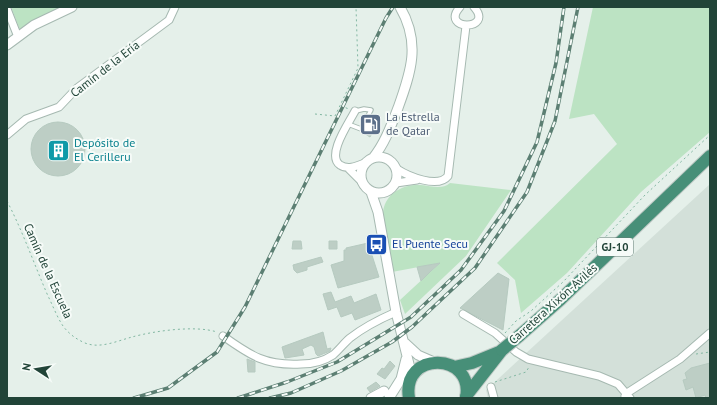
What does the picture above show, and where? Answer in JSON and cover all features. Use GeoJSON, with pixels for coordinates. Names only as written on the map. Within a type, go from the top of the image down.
{"type":"FeatureCollection","features":[{"type":"Feature","properties":{"kind":"highway","name":"Carretera Xixón-Avilés"},"geometry":{"type":"LineString","coordinates":[[454,367],[472,363],[519,336],[561,299],[710,156]]}},
{"type":"Feature","properties":{"kind":"highway","name":"Carretera Xixón-Avilés"},"geometry":{"type":"LineString","coordinates":[[466,397],[501,347]]}},
{"type":"Feature","properties":{"kind":"highway","name":"GJ-10"},"geometry":{"type":"LineString","coordinates":[[434,362],[443,362],[454,367],[461,374],[466,385],[466,397]]}},
{"type":"Feature","properties":{"kind":"highway"},"geometry":{"type":"LineString","coordinates":[[398,398],[418,369],[434,362]]}},
{"type":"Feature","properties":{"kind":"highway"},"geometry":{"type":"LineString","coordinates":[[409,398],[411,381]]}},
{"type":"Feature","properties":{"kind":"street"},"geometry":{"type":"LineString","coordinates":[[7,45],[34,26],[72,7]]}},
{"type":"Feature","properties":{"kind":"street","name":"Camín de la Ería"},"geometry":{"type":"LineString","coordinates":[[7,135],[26,119],[59,107],[77,88],[169,20],[175,7]]}},
{"type":"Feature","properties":{"kind":"street"},"geometry":{"type":"LineString","coordinates":[[460,7],[457,11],[456,18],[460,24],[466,26],[473,24],[477,18],[477,11],[474,7]]}},
{"type":"Feature","properties":{"kind":"street"},"geometry":{"type":"LineString","coordinates":[[7,9],[18,37]]}},
{"type":"Feature","properties":{"kind":"street"},"geometry":{"type":"LineString","coordinates":[[362,182],[363,168],[387,137],[411,70],[412,45],[410,30],[402,11]]}},
{"type":"Feature","properties":{"kind":"street"},"geometry":{"type":"LineString","coordinates":[[348,168],[370,160],[387,159],[409,177],[441,181],[445,179],[450,171],[466,26]]}},
{"type":"Feature","properties":{"kind":"street"},"geometry":{"type":"LineString","coordinates":[[355,111],[336,148],[334,155],[337,162],[348,168],[366,188],[378,194],[386,193]]}},
{"type":"Feature","properties":{"kind":"street"},"geometry":{"type":"LineString","coordinates":[[378,212],[386,193],[396,183],[398,176],[387,145],[387,137]]}},
{"type":"Feature","properties":{"kind":"street"},"geometry":{"type":"LineString","coordinates":[[396,183],[418,179]]}},
{"type":"Feature","properties":{"kind":"street"},"geometry":{"type":"LineString","coordinates":[[372,192],[378,212],[396,312],[406,346],[411,381]]}},
{"type":"Feature","properties":{"kind":"street"},"geometry":{"type":"LineString","coordinates":[[223,336],[244,351],[272,364],[308,364],[332,355],[351,337],[374,322],[396,312]]}},
{"type":"Feature","properties":{"kind":"street"},"geometry":{"type":"LineString","coordinates":[[463,314],[501,347],[516,352],[532,361],[599,376],[618,384],[627,396],[674,364],[710,333]]}},
{"type":"Feature","properties":{"kind":"street"},"geometry":{"type":"LineString","coordinates":[[406,346],[422,357],[434,362]]}},
{"type":"Feature","properties":{"kind":"street"},"geometry":{"type":"LineString","coordinates":[[371,398],[386,395],[401,380],[406,365],[406,346]]}},
{"type":"Feature","properties":{"kind":"street"},"geometry":{"type":"LineString","coordinates":[[491,387],[494,398]]}},
{"type":"Feature","properties":{"kind":"lane"},"geometry":{"type":"LineString","coordinates":[[348,124],[361,129],[371,110],[364,109],[355,111]]}},
{"type":"Feature","properties":{"kind":"path"},"geometry":{"type":"LineString","coordinates":[[315,114],[335,116],[358,68],[356,7]]}},
{"type":"Feature","properties":{"kind":"path"},"geometry":{"type":"LineString","coordinates":[[340,106],[355,111]]}},
{"type":"Feature","properties":{"kind":"path"},"geometry":{"type":"LineString","coordinates":[[501,347],[508,328],[531,311],[563,282],[645,195],[710,135]]}},
{"type":"Feature","properties":{"kind":"path","name":"Camín de la Escuela"},"geometry":{"type":"LineString","coordinates":[[7,201],[21,228],[31,259],[56,313],[63,326],[73,337],[86,344],[102,345],[141,334],[196,329],[216,331],[223,336]]}},
{"type":"Feature","properties":{"kind":"path"},"geometry":{"type":"LineString","coordinates":[[691,350],[695,354],[710,352]]}},
{"type":"Feature","properties":{"kind":"path"},"geometry":{"type":"LineString","coordinates":[[491,387],[496,382],[526,372],[532,361]]}},
{"type":"Feature","properties":{"kind":"shaded area"},"geometry":{"type":"Polygon","coordinates":[[[710,184],[710,398],[488,398],[486,390],[710,184]]]}},
{"type":"Feature","properties":{"kind":"green space"},"geometry":{"type":"Polygon","coordinates":[[[11,7],[60,7],[20,30],[11,7]]]}},
{"type":"Feature","properties":{"kind":"green space"},"geometry":{"type":"Polygon","coordinates":[[[593,7],[710,7],[710,132],[641,192],[567,273],[521,313],[515,280],[497,263],[617,144],[594,114],[569,119],[593,7]]]}},
{"type":"Feature","properties":{"kind":"green space"},"geometry":{"type":"Polygon","coordinates":[[[450,183],[511,190],[466,256],[405,314],[400,300],[440,263],[392,272],[383,220],[383,212],[386,201],[394,193],[404,187],[421,185],[440,187],[450,183]]]}},
{"type":"Feature","properties":{"kind":"building"},"geometry":{"type":"Polygon","coordinates":[[[369,120],[377,124],[370,137],[362,132],[369,120]]]}},
{"type":"Feature","properties":{"kind":"building","name":"Depósito de El Cerilleru"},"geometry":{"type":"Polygon","coordinates":[[[53,122],[63,122],[73,126],[81,134],[85,144],[85,154],[81,164],[73,172],[63,176],[53,176],[43,172],[35,164],[31,154],[31,144],[35,134],[43,126],[53,122]]]}},
{"type":"Feature","properties":{"kind":"building"},"geometry":{"type":"Polygon","coordinates":[[[293,241],[301,241],[302,249],[292,249],[293,241]]]}},
{"type":"Feature","properties":{"kind":"building"},"geometry":{"type":"Polygon","coordinates":[[[329,241],[337,241],[337,249],[329,249],[329,241]]]}},
{"type":"Feature","properties":{"kind":"building"},"geometry":{"type":"Polygon","coordinates":[[[368,243],[379,277],[338,288],[331,265],[344,261],[344,250],[346,250],[346,248],[368,243]]]}},
{"type":"Feature","properties":{"kind":"building"},"geometry":{"type":"Polygon","coordinates":[[[321,257],[323,262],[307,267],[307,270],[297,273],[294,270],[293,265],[321,257]]]}},
{"type":"Feature","properties":{"kind":"building"},"geometry":{"type":"Polygon","coordinates":[[[440,263],[431,271],[421,281],[417,267],[440,263]]]}},
{"type":"Feature","properties":{"kind":"building"},"geometry":{"type":"Polygon","coordinates":[[[498,273],[509,279],[503,330],[460,308],[498,273]]]}},
{"type":"Feature","properties":{"kind":"building"},"geometry":{"type":"Polygon","coordinates":[[[331,292],[335,302],[351,296],[354,303],[376,294],[381,310],[355,320],[352,313],[341,317],[337,307],[328,310],[323,294],[331,292]]]}},
{"type":"Feature","properties":{"kind":"building"},"geometry":{"type":"Polygon","coordinates":[[[323,332],[327,349],[331,348],[330,351],[318,356],[314,347],[311,345],[302,349],[304,355],[285,358],[282,347],[323,332]]]}},
{"type":"Feature","properties":{"kind":"building"},"geometry":{"type":"Polygon","coordinates":[[[247,359],[255,362],[255,372],[248,372],[247,359]]]}},
{"type":"Feature","properties":{"kind":"building"},"geometry":{"type":"Polygon","coordinates":[[[390,361],[395,366],[385,379],[377,374],[382,368],[384,369],[390,361]]]}},
{"type":"Feature","properties":{"kind":"building"},"geometry":{"type":"Polygon","coordinates":[[[710,363],[710,398],[706,398],[705,395],[696,398],[693,387],[686,390],[683,380],[687,379],[685,373],[691,368],[710,363]]]}},
{"type":"Feature","properties":{"kind":"building"},"geometry":{"type":"Polygon","coordinates":[[[376,382],[380,386],[370,392],[367,388],[376,382]]]}},
{"type":"Feature","properties":{"kind":"railway"},"geometry":{"type":"LineString","coordinates":[[134,398],[168,388],[217,352],[245,307],[386,18],[393,7]]}},
{"type":"Feature","properties":{"kind":"railway"},"geometry":{"type":"LineString","coordinates":[[238,398],[287,382],[337,362],[411,317],[461,270],[504,211],[537,142],[556,63],[564,7]]}},
{"type":"Feature","properties":{"kind":"railway"},"geometry":{"type":"LineString","coordinates":[[270,398],[291,393],[341,371],[392,342],[412,327],[475,268],[527,192],[555,121],[578,7]]}},
{"type":"Feature","properties":{"kind":"place","name":"La Estrella de Qatar"},"geometry":{"type":"Point","coordinates":[371,124]}},
{"type":"Feature","properties":{"kind":"place","name":"Depósito de El Cerilleru"},"geometry":{"type":"Point","coordinates":[58,150]}},
{"type":"Feature","properties":{"kind":"place","name":"El Puente Secu"},"geometry":{"type":"Point","coordinates":[376,244]}}]}
